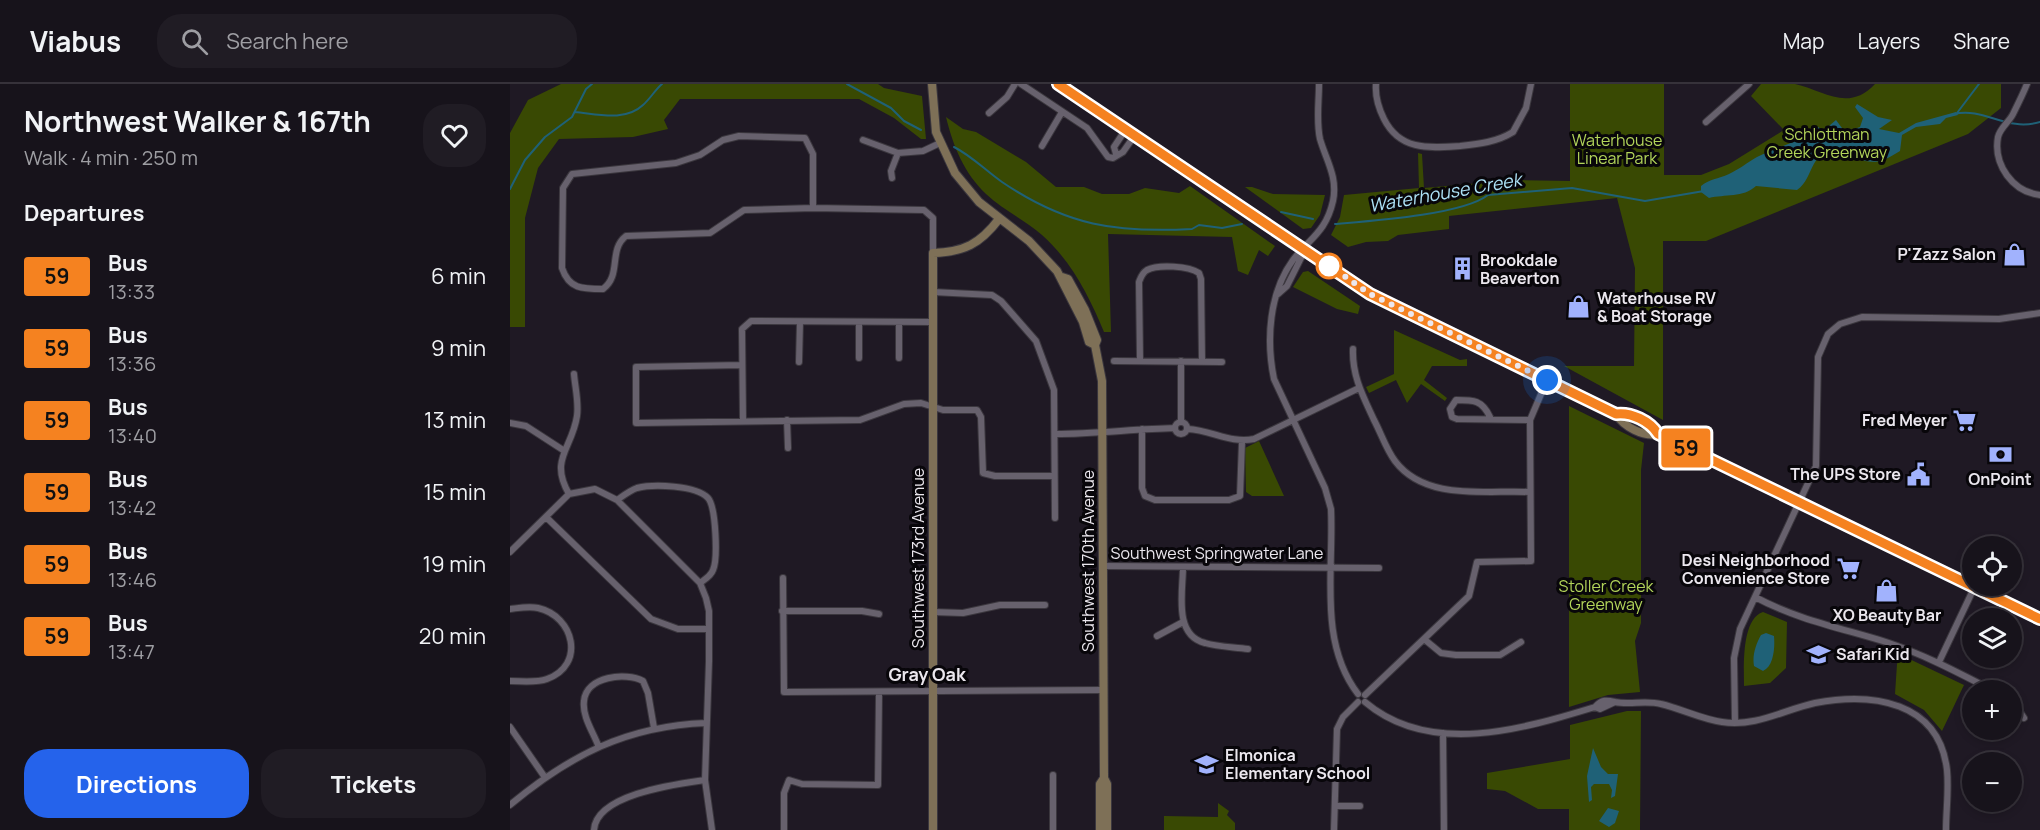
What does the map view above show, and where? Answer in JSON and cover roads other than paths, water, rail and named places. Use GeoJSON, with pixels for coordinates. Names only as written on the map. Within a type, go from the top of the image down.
{"type":"FeatureCollection","features":[{"type":"Feature","properties":{"kind":"main road","name":"Southwest 170th Avenue"},"geometry":{"type":"LineString","coordinates":[[932,84],[934,121],[940,143],[959,179],[972,195],[999,219],[1030,242],[1062,278],[1068,279],[1086,310],[1097,340],[1095,345],[1102,381],[1103,690],[1107,830]]}},
{"type":"Feature","properties":{"kind":"main road"},"geometry":{"type":"LineString","coordinates":[[1058,84],[1370,294],[1616,414],[1625,413],[1651,425],[1658,434],[1962,582]]}},
{"type":"Feature","properties":{"kind":"main road"},"geometry":{"type":"LineString","coordinates":[[933,253],[958,251],[971,247],[986,236],[999,219]]}},
{"type":"Feature","properties":{"kind":"main road","name":"Southwest 173rd Avenue"},"geometry":{"type":"LineString","coordinates":[[933,253],[933,830]]}},
{"type":"Feature","properties":{"kind":"main road"},"geometry":{"type":"LineString","coordinates":[[1991,596],[2040,619]]}},
{"type":"Feature","properties":{"kind":"main road","name":"Southwest 170th Avenue"},"geometry":{"type":"LineString","coordinates":[[1100,830],[1100,784],[1104,778]]}},
{"type":"Feature","properties":{"kind":"street"},"geometry":{"type":"LineString","coordinates":[[989,113],[1007,97],[1015,84]]}},
{"type":"Feature","properties":{"kind":"street"},"geometry":{"type":"LineString","coordinates":[[1021,84],[1087,129],[1108,157],[1113,158],[1116,154],[1123,152],[1135,135]]}},
{"type":"Feature","properties":{"kind":"street"},"geometry":{"type":"LineString","coordinates":[[1319,84],[1319,129],[1333,172],[1334,195],[1324,224],[1305,249],[1294,259],[1279,284],[1271,324],[1270,359],[1274,379],[1325,488],[1331,509],[1334,646],[1345,674],[1362,698],[1383,716],[1406,726],[1443,733],[1511,731],[1595,706],[1600,709],[1615,702],[1650,702],[1707,720],[1735,723],[1761,721],[1814,703],[1831,701],[1874,699],[1898,704],[1920,718],[1936,737],[1944,755],[1947,771],[1946,830]]}},
{"type":"Feature","properties":{"kind":"street"},"geometry":{"type":"LineString","coordinates":[[1376,84],[1378,105],[1392,133],[1405,142],[1429,148],[1485,143],[1513,132],[1523,116],[1531,84]]}},
{"type":"Feature","properties":{"kind":"street"},"geometry":{"type":"LineString","coordinates":[[1706,122],[1749,84]]}},
{"type":"Feature","properties":{"kind":"street"},"geometry":{"type":"LineString","coordinates":[[2027,84],[2012,117],[2001,130],[1998,147],[2005,174],[2024,191],[2040,195]]}},
{"type":"Feature","properties":{"kind":"street"},"geometry":{"type":"LineString","coordinates":[[1042,146],[1062,112]]}},
{"type":"Feature","properties":{"kind":"street"},"geometry":{"type":"LineString","coordinates":[[1116,154],[1114,147],[1126,129]]}},
{"type":"Feature","properties":{"kind":"street"},"geometry":{"type":"LineString","coordinates":[[813,208],[813,154],[806,138],[798,136],[739,136],[723,140],[700,155],[676,163],[572,174],[563,188],[562,268],[566,279],[573,286],[603,289],[614,277],[616,250],[626,236],[710,234],[744,210],[813,208],[929,212],[933,218],[933,253]]}},
{"type":"Feature","properties":{"kind":"street"},"geometry":{"type":"LineString","coordinates":[[863,140],[898,153],[923,151],[940,143]]}},
{"type":"Feature","properties":{"kind":"street"},"geometry":{"type":"LineString","coordinates":[[892,178],[891,171],[898,153]]}},
{"type":"Feature","properties":{"kind":"street"},"geometry":{"type":"LineString","coordinates":[[1140,360],[1139,282],[1142,274],[1149,269],[1189,268],[1199,273],[1202,279],[1202,361]]}},
{"type":"Feature","properties":{"kind":"street"},"geometry":{"type":"LineString","coordinates":[[933,292],[992,295],[1001,300],[1027,328],[1043,354],[1052,382],[1055,434],[1055,518]]}},
{"type":"Feature","properties":{"kind":"street"},"geometry":{"type":"LineString","coordinates":[[1735,723],[1736,643],[1755,597],[1800,504],[1818,459],[1818,357],[1827,334],[1840,324],[1862,317],[1999,319],[2040,314]]}},
{"type":"Feature","properties":{"kind":"street"},"geometry":{"type":"LineString","coordinates":[[743,421],[742,329],[751,321],[933,322]]}},
{"type":"Feature","properties":{"kind":"street"},"geometry":{"type":"LineString","coordinates":[[799,362],[800,322]]}},
{"type":"Feature","properties":{"kind":"street"},"geometry":{"type":"LineString","coordinates":[[859,322],[859,358]]}},
{"type":"Feature","properties":{"kind":"street"},"geometry":{"type":"LineString","coordinates":[[899,322],[899,358]]}},
{"type":"Feature","properties":{"kind":"street"},"geometry":{"type":"LineString","coordinates":[[1353,350],[1353,364],[1359,388],[1394,460],[1412,479],[1434,489],[1529,492]]}},
{"type":"Feature","properties":{"kind":"street"},"geometry":{"type":"LineString","coordinates":[[1114,362],[1140,360],[1222,362]]}},
{"type":"Feature","properties":{"kind":"street"},"geometry":{"type":"LineString","coordinates":[[1174,429],[1181,422],[1182,361]]}},
{"type":"Feature","properties":{"kind":"street"},"geometry":{"type":"LineString","coordinates":[[742,365],[636,367],[636,423],[734,424],[743,421],[860,420],[904,404],[921,403],[933,408],[977,410],[980,413],[983,473],[995,476],[1054,476]]}},
{"type":"Feature","properties":{"kind":"street"},"geometry":{"type":"LineString","coordinates":[[569,494],[561,475],[563,450],[575,425],[578,412],[574,374]]}},
{"type":"Feature","properties":{"kind":"street"},"geometry":{"type":"LineString","coordinates":[[1334,830],[1337,729],[1343,717],[1469,596],[1477,561],[1531,561],[1530,420],[1547,380]]}},
{"type":"Feature","properties":{"kind":"street"},"geometry":{"type":"LineString","coordinates":[[1181,422],[1188,429],[1210,431],[1242,442],[1254,439],[1359,388]]}},
{"type":"Feature","properties":{"kind":"street"},"geometry":{"type":"LineString","coordinates":[[1490,417],[1484,405],[1476,400],[1456,400],[1450,409],[1452,417],[1457,419],[1490,417],[1530,420]]}},
{"type":"Feature","properties":{"kind":"street"},"geometry":{"type":"LineString","coordinates":[[787,420],[788,448]]}},
{"type":"Feature","properties":{"kind":"street"},"geometry":{"type":"LineString","coordinates":[[510,423],[526,426],[563,450]]}},
{"type":"Feature","properties":{"kind":"street"},"geometry":{"type":"LineString","coordinates":[[1055,434],[1102,434],[1142,429],[1174,429],[1181,435],[1188,429]]}},
{"type":"Feature","properties":{"kind":"street"},"geometry":{"type":"LineString","coordinates":[[1142,429],[1142,488],[1146,496],[1155,500],[1229,500],[1240,496],[1242,442]]}},
{"type":"Feature","properties":{"kind":"street"},"geometry":{"type":"LineString","coordinates":[[617,500],[639,487],[685,488],[700,492],[708,499],[713,507],[714,565],[712,573],[700,584]]}},
{"type":"Feature","properties":{"kind":"street"},"geometry":{"type":"LineString","coordinates":[[510,552],[569,494],[596,489],[617,500],[700,584],[709,611],[705,780],[712,830]]}},
{"type":"Feature","properties":{"kind":"street"},"geometry":{"type":"LineString","coordinates":[[546,517],[651,619],[678,629],[709,629]]}},
{"type":"Feature","properties":{"kind":"street","name":"Southwest Springwater Lane"},"geometry":{"type":"LineString","coordinates":[[1102,566],[1379,567]]}},
{"type":"Feature","properties":{"kind":"street"},"geometry":{"type":"LineString","coordinates":[[1183,567],[1184,622],[1191,636],[1201,642],[1248,649]]}},
{"type":"Feature","properties":{"kind":"street"},"geometry":{"type":"LineString","coordinates":[[783,579],[784,692],[879,694],[933,689],[1103,690]]}},
{"type":"Feature","properties":{"kind":"street"},"geometry":{"type":"LineString","coordinates":[[1939,662],[1970,596]]}},
{"type":"Feature","properties":{"kind":"street"},"geometry":{"type":"LineString","coordinates":[[1755,597],[1800,618],[1886,642],[1939,662],[1973,680]]}},
{"type":"Feature","properties":{"kind":"street"},"geometry":{"type":"LineString","coordinates":[[933,612],[963,613],[1000,605],[1045,605]]}},
{"type":"Feature","properties":{"kind":"street"},"geometry":{"type":"LineString","coordinates":[[510,609],[539,608],[550,613],[567,627],[572,644],[567,664],[549,678],[510,681]]}},
{"type":"Feature","properties":{"kind":"street"},"geometry":{"type":"LineString","coordinates":[[783,611],[862,611],[879,614]]}},
{"type":"Feature","properties":{"kind":"street"},"geometry":{"type":"LineString","coordinates":[[1157,636],[1184,622]]}},
{"type":"Feature","properties":{"kind":"street"},"geometry":{"type":"LineString","coordinates":[[1424,639],[1441,653],[1456,655],[1500,655],[1521,642]]}},
{"type":"Feature","properties":{"kind":"street"},"geometry":{"type":"LineString","coordinates":[[598,745],[584,712],[583,702],[590,689],[613,677],[624,675],[643,681],[648,693],[654,728]]}},
{"type":"Feature","properties":{"kind":"street"},"geometry":{"type":"LineString","coordinates":[[784,830],[784,794],[789,780],[802,784],[878,784],[879,694]]}},
{"type":"Feature","properties":{"kind":"street"},"geometry":{"type":"LineString","coordinates":[[510,805],[544,776],[598,745],[654,728],[706,723]]}},
{"type":"Feature","properties":{"kind":"street"},"geometry":{"type":"LineString","coordinates":[[510,727],[544,776]]}},
{"type":"Feature","properties":{"kind":"street"},"geometry":{"type":"LineString","coordinates":[[1443,733],[1444,830]]}},
{"type":"Feature","properties":{"kind":"street"},"geometry":{"type":"LineString","coordinates":[[1053,775],[1053,830]]}},
{"type":"Feature","properties":{"kind":"street"},"geometry":{"type":"LineString","coordinates":[[594,830],[601,813],[620,801],[665,786],[705,780]]}},
{"type":"Feature","properties":{"kind":"street"},"geometry":{"type":"LineString","coordinates":[[1335,806],[1360,806]]}},
{"type":"Feature","properties":{"kind":"water"},"geometry":{"type":"Polygon","coordinates":[[[1857,104],[1878,117],[1892,120],[1879,129],[1899,133],[1916,123],[1956,112],[1958,115],[1946,118],[1940,124],[1916,127],[1902,135],[1900,151],[1877,162],[1864,160],[1843,147],[1831,149],[1817,159],[1803,185],[1797,190],[1756,186],[1740,194],[1709,198],[1701,192],[1701,186],[1707,182],[1729,174],[1757,157],[1798,140],[1818,127],[1823,131],[1836,120],[1845,132],[1860,127],[1863,118],[1855,107],[1857,104]]]}},
{"type":"Feature","properties":{"kind":"water"},"geometry":{"type":"Polygon","coordinates":[[[1766,633],[1774,636],[1774,651],[1770,665],[1763,671],[1754,666],[1754,658],[1759,638],[1766,633]]]}},
{"type":"Feature","properties":{"kind":"water"},"geometry":{"type":"Polygon","coordinates":[[[1593,748],[1601,767],[1608,774],[1618,774],[1615,796],[1611,798],[1612,790],[1609,784],[1594,784],[1591,787],[1592,800],[1589,802],[1587,776],[1593,748]]]}},
{"type":"Feature","properties":{"kind":"water"},"geometry":{"type":"Polygon","coordinates":[[[1608,808],[1619,811],[1615,823],[1609,827],[1599,821],[1608,808]]]}},
{"type":"Feature","properties":{"kind":"waterway"},"geometry":{"type":"LineString","coordinates":[[510,189],[525,160],[545,137],[572,117],[586,89],[592,84]]}},
{"type":"Feature","properties":{"kind":"waterway","name":"Waterhouse Creek"},"geometry":{"type":"LineString","coordinates":[[575,112],[610,116],[628,114],[643,105],[662,84]]}},
{"type":"Feature","properties":{"kind":"waterway","name":"Waterhouse Creek"},"geometry":{"type":"LineString","coordinates":[[847,84],[891,108],[904,121],[921,130]]}},
{"type":"Feature","properties":{"kind":"waterway"},"geometry":{"type":"LineString","coordinates":[[1957,113],[1979,84]]}},
{"type":"Feature","properties":{"kind":"waterway","name":"Waterhouse Creek"},"geometry":{"type":"LineString","coordinates":[[1954,114],[1976,114],[2017,124],[2040,122]]}},
{"type":"Feature","properties":{"kind":"waterway","name":"Waterhouse Creek"},"geometry":{"type":"LineString","coordinates":[[954,147],[1026,197],[1071,217],[1093,223],[1139,230],[1192,229],[1199,225],[1222,228],[1242,224]]}},
{"type":"Feature","properties":{"kind":"waterway","name":"Waterhouse Creek"},"geometry":{"type":"LineString","coordinates":[[1335,224],[1437,212],[1458,208],[1488,195],[1572,188],[1645,201],[1704,191]]}},
{"type":"Feature","properties":{"kind":"waterway","name":"Waterhouse Creek"},"geometry":{"type":"LineString","coordinates":[[1281,212],[1313,219]]}},
{"type":"Feature","properties":{"kind":"place","name":"P'Zazz Salon"},"geometry":{"type":"Point","coordinates":[2014,254]}},
{"type":"Feature","properties":{"kind":"place","name":"Brookdale Beaverton"},"geometry":{"type":"Point","coordinates":[1462,269]}},
{"type":"Feature","properties":{"kind":"place","name":"Waterhouse RV & Boat Storage"},"geometry":{"type":"Point","coordinates":[1579,307]}},
{"type":"Feature","properties":{"kind":"place","name":"Fred Meyer"},"geometry":{"type":"Point","coordinates":[1965,420]}},
{"type":"Feature","properties":{"kind":"place","name":"OnPoint"},"geometry":{"type":"Point","coordinates":[2000,454]}},
{"type":"Feature","properties":{"kind":"place","name":"The UPS Store"},"geometry":{"type":"Point","coordinates":[1919,474]}},
{"type":"Feature","properties":{"kind":"place","name":"Desi Neighborhood Convenience Store"},"geometry":{"type":"Point","coordinates":[1848,569]}},
{"type":"Feature","properties":{"kind":"place","name":"XO Beauty Bar"},"geometry":{"type":"Point","coordinates":[1887,590]}},
{"type":"Feature","properties":{"kind":"place","name":"Safari Kid"},"geometry":{"type":"Point","coordinates":[1818,654]}},
{"type":"Feature","properties":{"kind":"place","name":"Elmonica Elementary School"},"geometry":{"type":"Point","coordinates":[1207,764]}},
{"type":"Feature","properties":{"kind":"district","name":"Gray Oak"},"geometry":{"type":"Point","coordinates":[927,675]}},
{"type":"Feature","properties":{"kind":"park label","name":"Schlottman Creek Greenway"},"geometry":{"type":"Point","coordinates":[1827,143]}},
{"type":"Feature","properties":{"kind":"park label","name":"Waterhouse Linear Park"},"geometry":{"type":"Point","coordinates":[1617,149]}},
{"type":"Feature","properties":{"kind":"park label","name":"Stoller Creek Greenway"},"geometry":{"type":"Point","coordinates":[1606,595]}}]}
